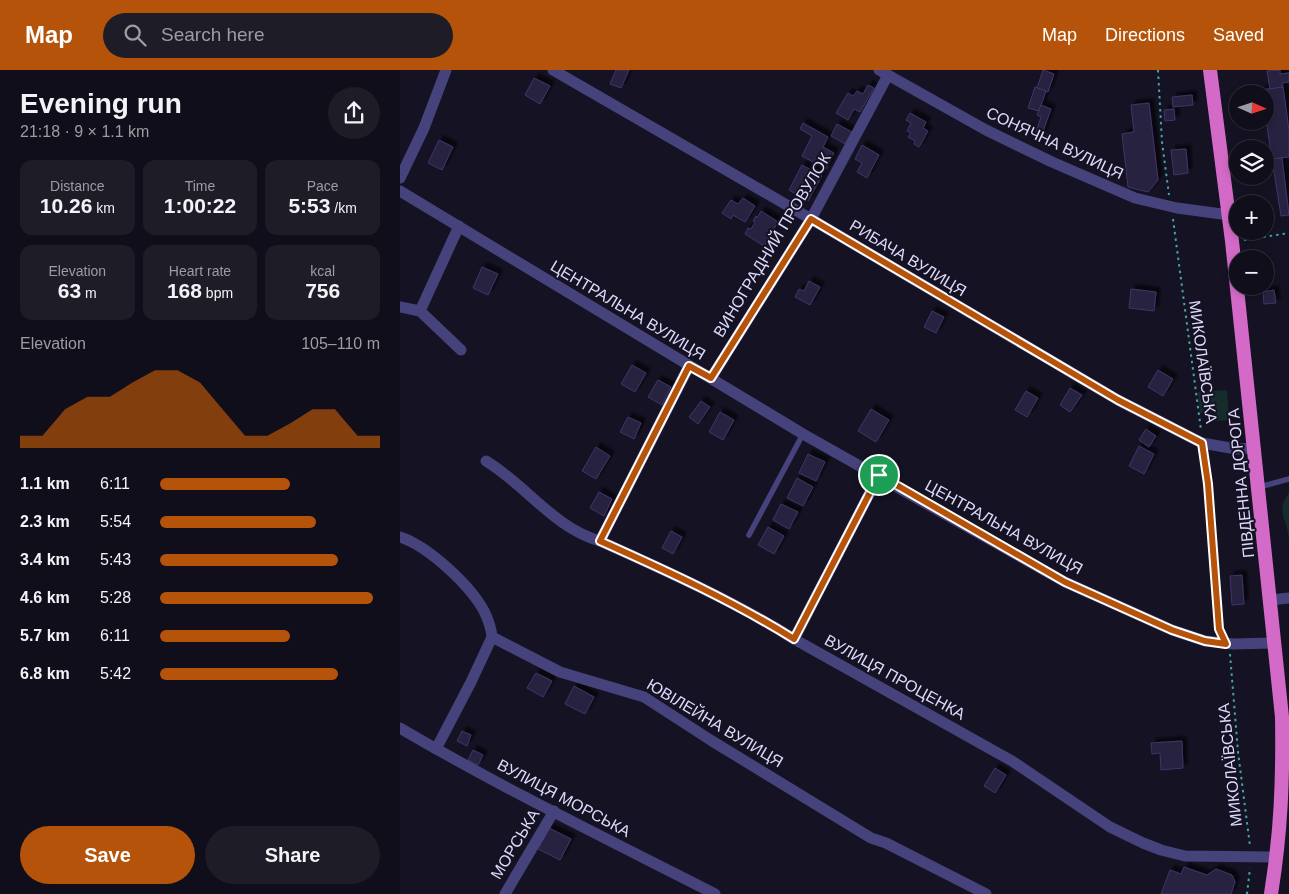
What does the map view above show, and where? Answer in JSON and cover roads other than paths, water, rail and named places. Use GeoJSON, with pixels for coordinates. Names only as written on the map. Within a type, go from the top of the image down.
{"type":"FeatureCollection","features":[{"type":"Feature","properties":{"kind":"highway","name":"ПІВДЕННА ДОРОГА"},"geometry":{"type":"LineString","coordinates":[[1210,70],[1229,215]]}},
{"type":"Feature","properties":{"kind":"highway","name":"ПІВДЕННА ДОРОГА"},"geometry":{"type":"LineString","coordinates":[[1232,240],[1282,717],[1283,774],[1277,857],[1271,894]]}},
{"type":"Feature","properties":{"kind":"street"},"geometry":{"type":"LineString","coordinates":[[400,178],[424,128],[446,70]]}},
{"type":"Feature","properties":{"kind":"street","name":"РИБАЧА ВУЛИЦЯ"},"geometry":{"type":"LineString","coordinates":[[553,70],[1118,400],[1202,443],[1236,449],[1255,448]]}},
{"type":"Feature","properties":{"kind":"street","name":"ВИНОГРАДНИЙ ПРОВУЛОК"},"geometry":{"type":"LineString","coordinates":[[711,378],[811,219],[883,72]]}},
{"type":"Feature","properties":{"kind":"street","name":"СОНЯЧНА ВУЛИЦЯ"},"geometry":{"type":"LineString","coordinates":[[883,72],[986,130],[1052,162],[1135,198],[1229,215]]}},
{"type":"Feature","properties":{"kind":"street","name":"ЦЕНТРАЛЬНА ВУЛИЦЯ"},"geometry":{"type":"LineString","coordinates":[[400,191],[803,434],[879,475],[1065,582],[1172,630],[1205,641],[1226,644],[1275,643]]}},
{"type":"Feature","properties":{"kind":"street"},"geometry":{"type":"LineString","coordinates":[[420,311],[459,226]]}},
{"type":"Feature","properties":{"kind":"street"},"geometry":{"type":"LineString","coordinates":[[400,307],[420,311],[461,350]]}},
{"type":"Feature","properties":{"kind":"street"},"geometry":{"type":"LineString","coordinates":[[600,541],[689,366]]}},
{"type":"Feature","properties":{"kind":"street","name":"ВУЛИЦЯ ПРОЦЕНКА"},"geometry":{"type":"LineString","coordinates":[[486,461],[504,472],[558,520],[588,538],[600,541],[718,595],[760,617],[794,639],[1012,761],[1110,827],[1161,850],[1185,856],[1277,857]]}},
{"type":"Feature","properties":{"kind":"street"},"geometry":{"type":"LineString","coordinates":[[794,639],[879,475]]}},
{"type":"Feature","properties":{"kind":"street"},"geometry":{"type":"LineString","coordinates":[[400,536],[421,545],[442,564],[473,594],[490,623],[492,637],[436,749]]}},
{"type":"Feature","properties":{"kind":"street"},"geometry":{"type":"LineString","coordinates":[[1270,600],[1289,598]]}},
{"type":"Feature","properties":{"kind":"street","name":"ЮВІЛЕЙНА ВУЛИЦЯ"},"geometry":{"type":"LineString","coordinates":[[492,637],[560,672],[644,697],[871,838],[886,843],[986,894]]}},
{"type":"Feature","properties":{"kind":"street","name":"ВУЛИЦЯ МОРСЬКА"},"geometry":{"type":"LineString","coordinates":[[400,728],[436,749],[715,894]]}},
{"type":"Feature","properties":{"kind":"street","name":"МОРСЬКА"},"geometry":{"type":"LineString","coordinates":[[504,894],[554,811]]}},
{"type":"Feature","properties":{"kind":"lane"},"geometry":{"type":"LineString","coordinates":[[749,535],[803,434]]}},
{"type":"Feature","properties":{"kind":"lane"},"geometry":{"type":"LineString","coordinates":[[1259,486],[1289,479]]}},
{"type":"Feature","properties":{"kind":"lane"},"geometry":{"type":"LineString","coordinates":[[1282,717],[1289,750]]}}]}
